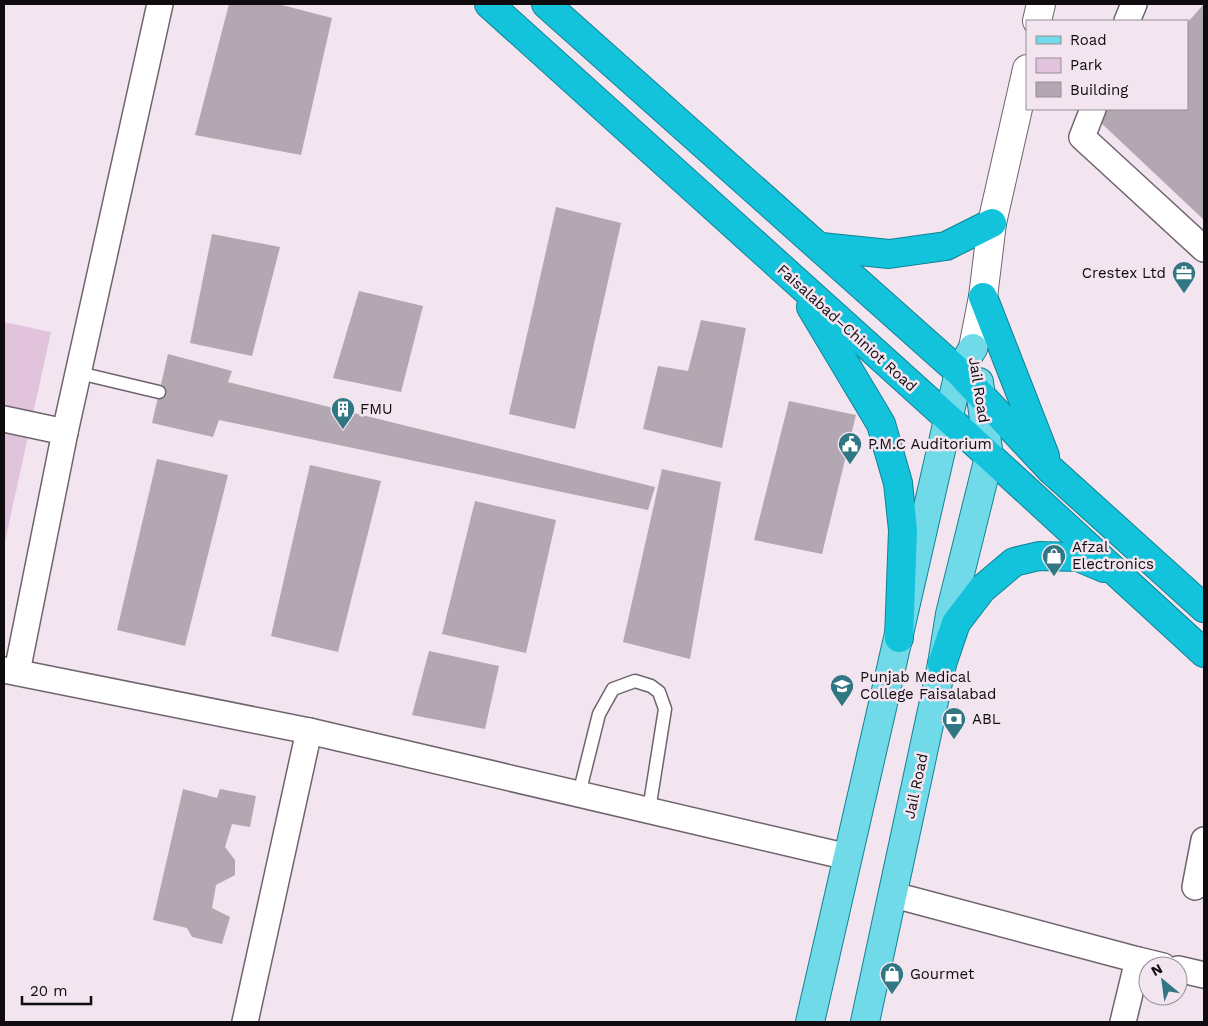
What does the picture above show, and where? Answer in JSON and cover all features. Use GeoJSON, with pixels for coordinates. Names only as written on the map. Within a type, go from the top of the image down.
{"type":"FeatureCollection","features":[{"type":"Feature","properties":{"kind":"highway","name":"Faisalabad–Chiniot Road"},"geometry":{"type":"LineString","coordinates":[[489,4],[949,419],[1204,653]]}},
{"type":"Feature","properties":{"kind":"highway"},"geometry":{"type":"LineString","coordinates":[[546,4],[821,247],[959,372],[1050,469],[1204,608]]}},
{"type":"Feature","properties":{"kind":"highway"},"geometry":{"type":"LineString","coordinates":[[821,247],[889,254],[946,246],[992,223]]}},
{"type":"Feature","properties":{"kind":"highway"},"geometry":{"type":"LineString","coordinates":[[795,281],[884,432],[898,483],[903,530],[899,638]]}},
{"type":"Feature","properties":{"kind":"highway"},"geometry":{"type":"LineString","coordinates":[[983,297],[1050,469]]}},
{"type":"Feature","properties":{"kind":"highway"},"geometry":{"type":"LineString","coordinates":[[942,664],[956,623],[982,589],[1014,562],[1039,556],[1078,557],[1114,572],[1143,597]]}},
{"type":"Feature","properties":{"kind":"main road","name":"Jail Road"},"geometry":{"type":"LineString","coordinates":[[810,1022],[959,372],[973,348]]}},
{"type":"Feature","properties":{"kind":"main road","name":"Jail Road"},"geometry":{"type":"LineString","coordinates":[[865,1022],[894,895],[942,664],[950,614],[989,457],[973,348]]}},
{"type":"Feature","properties":{"kind":"street"},"geometry":{"type":"LineString","coordinates":[[160,4],[66,432],[10,671],[309,731],[848,857]]}},
{"type":"Feature","properties":{"kind":"street"},"geometry":{"type":"LineString","coordinates":[[1038,20],[1041,4]]}},
{"type":"Feature","properties":{"kind":"street"},"geometry":{"type":"LineString","coordinates":[[1127,20],[1134,4]]}},
{"type":"Feature","properties":{"kind":"street"},"geometry":{"type":"LineString","coordinates":[[973,348],[983,297],[992,223],[1026,73]]}},
{"type":"Feature","properties":{"kind":"street"},"geometry":{"type":"LineString","coordinates":[[1093,110],[1082,137],[1204,249]]}},
{"type":"Feature","properties":{"kind":"street"},"geometry":{"type":"LineString","coordinates":[[4,419],[66,432]]}},
{"type":"Feature","properties":{"kind":"street"},"geometry":{"type":"LineString","coordinates":[[245,1022],[309,731]]}},
{"type":"Feature","properties":{"kind":"street"},"geometry":{"type":"LineString","coordinates":[[1195,887],[1204,840]]}},
{"type":"Feature","properties":{"kind":"street"},"geometry":{"type":"LineString","coordinates":[[894,895],[1138,960],[1123,1022]]}},
{"type":"Feature","properties":{"kind":"street"},"geometry":{"type":"LineString","coordinates":[[1188,971],[1204,975]]}},
{"type":"Feature","properties":{"kind":"lane"},"geometry":{"type":"LineString","coordinates":[[79,373],[159,392]]}},
{"type":"Feature","properties":{"kind":"lane"},"geometry":{"type":"LineString","coordinates":[[579,794],[599,714],[613,690],[635,681],[651,686],[659,692],[665,709],[649,810]]}},
{"type":"Feature","properties":{"kind":"green space"},"geometry":{"type":"Polygon","coordinates":[[[4,322],[51,332],[4,546],[4,322]]]}},
{"type":"Feature","properties":{"kind":"building"},"geometry":{"type":"Polygon","coordinates":[[[229,4],[278,4],[332,18],[301,155],[195,135],[229,4]]]}},
{"type":"Feature","properties":{"kind":"building"},"geometry":{"type":"Polygon","coordinates":[[[1204,4],[1204,220],[1098,120],[1107,110],[1188,110],[1188,22],[1204,4]]]}},
{"type":"Feature","properties":{"kind":"building"},"geometry":{"type":"Polygon","coordinates":[[[556,207],[621,223],[575,429],[509,414],[556,207]]]}},
{"type":"Feature","properties":{"kind":"building"},"geometry":{"type":"Polygon","coordinates":[[[212,234],[280,247],[252,356],[190,343],[212,234]]]}},
{"type":"Feature","properties":{"kind":"building","name":"FMU"},"geometry":{"type":"Polygon","coordinates":[[[359,291],[423,306],[401,392],[333,378],[359,291]]]}},
{"type":"Feature","properties":{"kind":"building"},"geometry":{"type":"Polygon","coordinates":[[[701,320],[746,328],[722,448],[643,429],[658,366],[688,371],[701,320]]]}},
{"type":"Feature","properties":{"kind":"building","name":"FMU"},"geometry":{"type":"Polygon","coordinates":[[[168,354],[232,371],[228,382],[655,487],[648,510],[219,420],[213,437],[152,423],[168,354]]]}},
{"type":"Feature","properties":{"kind":"building"},"geometry":{"type":"Polygon","coordinates":[[[789,401],[856,415],[822,554],[754,540],[789,401]]]}},
{"type":"Feature","properties":{"kind":"building"},"geometry":{"type":"Polygon","coordinates":[[[157,459],[228,475],[185,646],[117,630],[157,459]]]}},
{"type":"Feature","properties":{"kind":"building"},"geometry":{"type":"Polygon","coordinates":[[[310,465],[381,481],[338,652],[271,636],[310,465]]]}},
{"type":"Feature","properties":{"kind":"building"},"geometry":{"type":"Polygon","coordinates":[[[662,469],[721,482],[690,659],[623,642],[662,469]]]}},
{"type":"Feature","properties":{"kind":"building"},"geometry":{"type":"Polygon","coordinates":[[[475,501],[556,520],[526,653],[442,634],[475,501]]]}},
{"type":"Feature","properties":{"kind":"building"},"geometry":{"type":"Polygon","coordinates":[[[429,651],[499,666],[485,729],[412,715],[429,651]]]}},
{"type":"Feature","properties":{"kind":"building"},"geometry":{"type":"Polygon","coordinates":[[[183,789],[217,798],[220,789],[256,796],[250,827],[232,824],[225,847],[235,860],[235,875],[216,885],[212,908],[230,917],[222,944],[192,937],[187,928],[153,920],[183,789]]]}},
{"type":"Feature","properties":{"kind":"place","name":"Crestex Ltd"},"geometry":{"type":"Point","coordinates":[1184,294]}},
{"type":"Feature","properties":{"kind":"place","name":"FMU"},"geometry":{"type":"Point","coordinates":[343,430]}},
{"type":"Feature","properties":{"kind":"place","name":"P.M.C Auditorium"},"geometry":{"type":"Point","coordinates":[850,465]}},
{"type":"Feature","properties":{"kind":"place","name":"Afzal Electronics"},"geometry":{"type":"Point","coordinates":[1054,577]}},
{"type":"Feature","properties":{"kind":"place","name":"Punjab Medical College Faisalabad"},"geometry":{"type":"Point","coordinates":[842,707]}},
{"type":"Feature","properties":{"kind":"place","name":"ABL"},"geometry":{"type":"Point","coordinates":[954,740]}},
{"type":"Feature","properties":{"kind":"place","name":"Gourmet"},"geometry":{"type":"Point","coordinates":[892,995]}}]}
